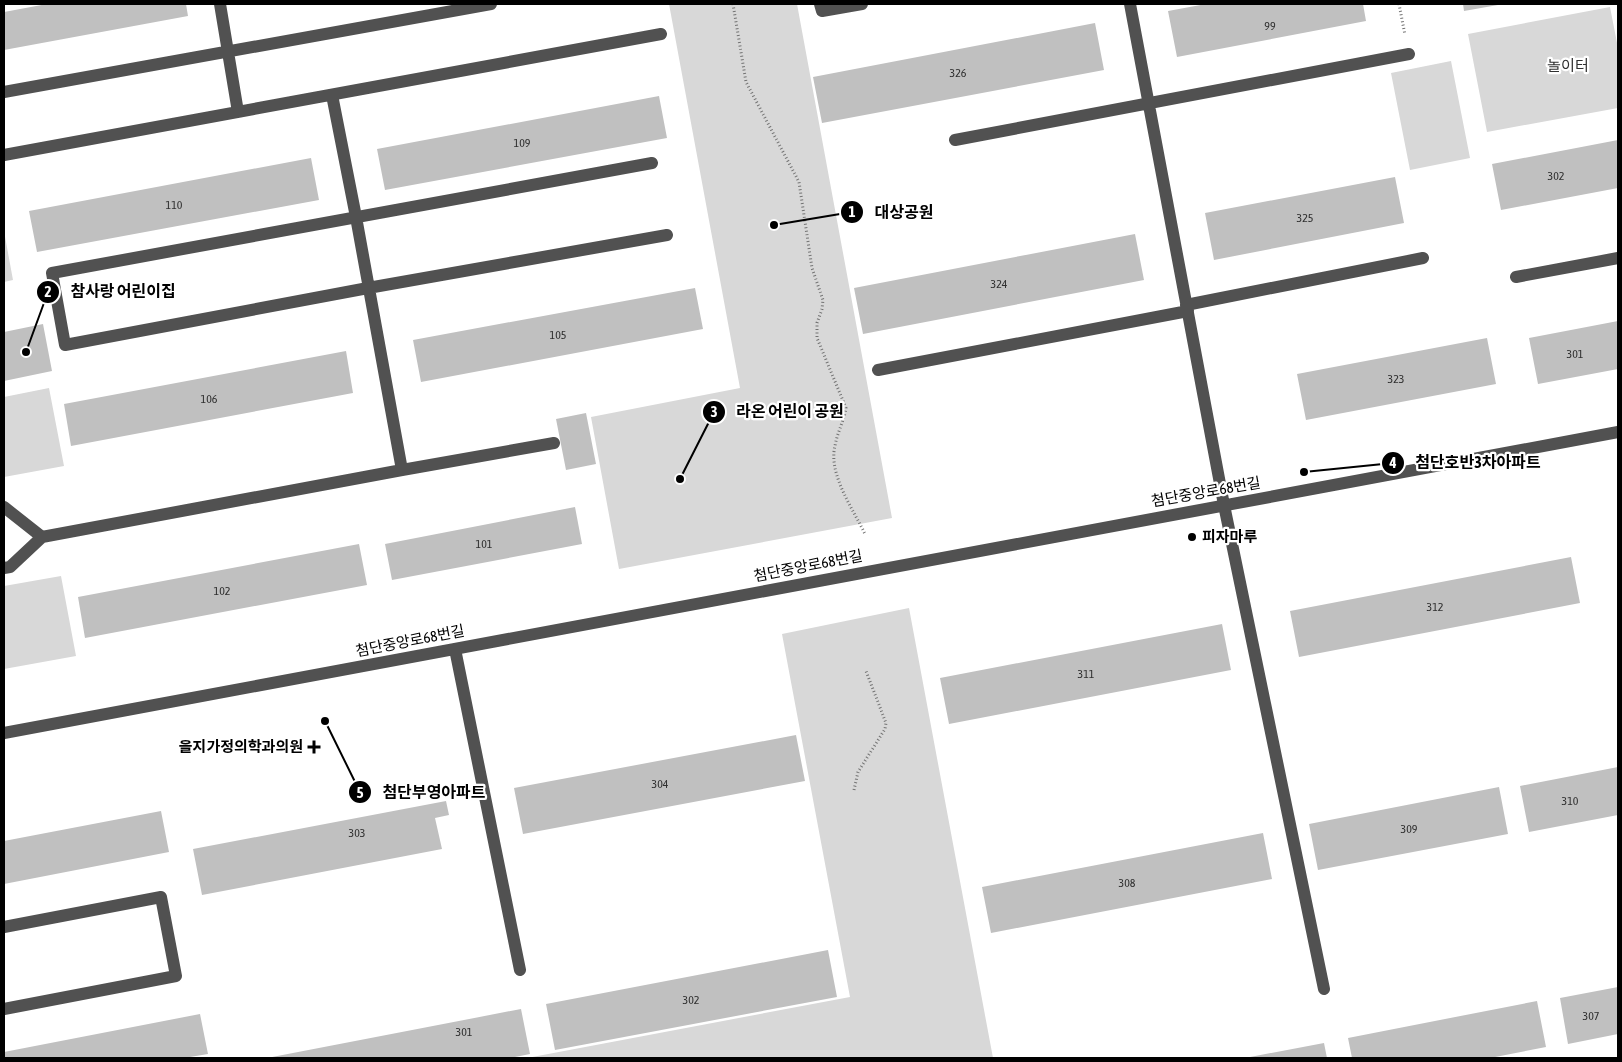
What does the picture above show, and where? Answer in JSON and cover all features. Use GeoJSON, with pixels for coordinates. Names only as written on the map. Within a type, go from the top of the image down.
{"type":"FeatureCollection","features":[{"type":"Feature","properties":{"kind":"street"},"geometry":{"type":"LineString","coordinates":[[220,4],[238,112]]}},
{"type":"Feature","properties":{"kind":"street"},"geometry":{"type":"LineString","coordinates":[[4,92],[491,4]]}},
{"type":"Feature","properties":{"kind":"street"},"geometry":{"type":"LineString","coordinates":[[820,4],[822,11],[862,4]]}},
{"type":"Feature","properties":{"kind":"street"},"geometry":{"type":"LineString","coordinates":[[1130,4],[1224,505],[1324,989]]}},
{"type":"Feature","properties":{"kind":"street"},"geometry":{"type":"LineString","coordinates":[[4,155],[660,34]]}},
{"type":"Feature","properties":{"kind":"street"},"geometry":{"type":"LineString","coordinates":[[955,140],[1409,54]]}},
{"type":"Feature","properties":{"kind":"street"},"geometry":{"type":"LineString","coordinates":[[332,95],[402,470]]}},
{"type":"Feature","properties":{"kind":"street"},"geometry":{"type":"LineString","coordinates":[[652,163],[52,273],[65,345],[368,288],[666,236]]}},
{"type":"Feature","properties":{"kind":"street"},"geometry":{"type":"LineString","coordinates":[[878,370],[1423,258]]}},
{"type":"Feature","properties":{"kind":"street"},"geometry":{"type":"LineString","coordinates":[[1516,278],[1618,258]]}},
{"type":"Feature","properties":{"kind":"street","name":"첨단중앙로68번길"},"geometry":{"type":"LineString","coordinates":[[4,733],[1618,432]]}},
{"type":"Feature","properties":{"kind":"street"},"geometry":{"type":"LineString","coordinates":[[4,568],[10,566],[42,537],[554,443]]}},
{"type":"Feature","properties":{"kind":"street"},"geometry":{"type":"LineString","coordinates":[[4,507],[42,537]]}},
{"type":"Feature","properties":{"kind":"street"},"geometry":{"type":"LineString","coordinates":[[455,649],[520,970]]}},
{"type":"Feature","properties":{"kind":"street"},"geometry":{"type":"LineString","coordinates":[[4,927],[161,897],[176,976],[4,1009]]}},
{"type":"Feature","properties":{"kind":"path"},"geometry":{"type":"LineString","coordinates":[[733,4],[746,82],[798,182],[812,268],[822,300],[822,309],[817,322],[817,338],[846,408],[845,417],[835,445],[833,459],[836,474],[865,534]]}},
{"type":"Feature","properties":{"kind":"path"},"geometry":{"type":"LineString","coordinates":[[1398,4],[1409,54]]}},
{"type":"Feature","properties":{"kind":"path"},"geometry":{"type":"LineString","coordinates":[[854,790],[858,772],[885,729],[886,723],[866,671]]}},
{"type":"Feature","properties":{"kind":"green space"},"geometry":{"type":"Polygon","coordinates":[[[669,4],[797,4],[892,518],[619,569],[591,417],[740,388],[669,4]]]}},
{"type":"Feature","properties":{"kind":"green space","name":"놀이터"},"geometry":{"type":"Polygon","coordinates":[[[1610,7],[1618,48],[1618,108],[1487,132],[1468,34],[1610,7]]]}},
{"type":"Feature","properties":{"kind":"green space"},"geometry":{"type":"Polygon","coordinates":[[[1451,61],[1470,158],[1410,170],[1391,73],[1451,61]]]}},
{"type":"Feature","properties":{"kind":"green space"},"geometry":{"type":"Polygon","coordinates":[[[4,231],[13,280],[4,282],[4,231]]]}},
{"type":"Feature","properties":{"kind":"green space"},"geometry":{"type":"Polygon","coordinates":[[[49,388],[64,466],[4,477],[4,397],[49,388]]]}},
{"type":"Feature","properties":{"kind":"green space"},"geometry":{"type":"Polygon","coordinates":[[[61,576],[76,656],[4,669],[4,586],[61,576]]]}},
{"type":"Feature","properties":{"kind":"green space"},"geometry":{"type":"Polygon","coordinates":[[[909,608],[993,1058],[527,1058],[850,997],[782,634],[909,608]]]}},
{"type":"Feature","properties":{"kind":"building"},"geometry":{"type":"Polygon","coordinates":[[[47,4],[186,4],[188,16],[4,50],[4,12],[47,4]]]}},
{"type":"Feature","properties":{"kind":"building"},"geometry":{"type":"Polygon","coordinates":[[[1206,4],[1363,4],[1366,21],[1177,57],[1168,11],[1206,4]]]}},
{"type":"Feature","properties":{"kind":"building"},"geometry":{"type":"Polygon","coordinates":[[[1463,4],[1498,4],[1498,5],[1464,11],[1463,4]]]}},
{"type":"Feature","properties":{"kind":"building"},"geometry":{"type":"Polygon","coordinates":[[[1095,23],[1104,70],[822,123],[813,77],[1095,23]]]}},
{"type":"Feature","properties":{"kind":"building"},"geometry":{"type":"Polygon","coordinates":[[[659,96],[667,138],[385,190],[377,149],[659,96]]]}},
{"type":"Feature","properties":{"kind":"building"},"geometry":{"type":"Polygon","coordinates":[[[1618,140],[1618,188],[1501,210],[1492,164],[1618,140]]]}},
{"type":"Feature","properties":{"kind":"building"},"geometry":{"type":"Polygon","coordinates":[[[311,158],[319,200],[37,252],[29,211],[311,158]]]}},
{"type":"Feature","properties":{"kind":"building"},"geometry":{"type":"Polygon","coordinates":[[[1395,177],[1404,223],[1214,260],[1205,213],[1395,177]]]}},
{"type":"Feature","properties":{"kind":"building"},"geometry":{"type":"Polygon","coordinates":[[[1135,234],[1144,280],[863,334],[854,288],[1135,234]]]}},
{"type":"Feature","properties":{"kind":"building"},"geometry":{"type":"Polygon","coordinates":[[[695,288],[703,329],[421,382],[413,340],[695,288]]]}},
{"type":"Feature","properties":{"kind":"building"},"geometry":{"type":"Polygon","coordinates":[[[1618,321],[1618,369],[1538,384],[1529,338],[1618,321]]]}},
{"type":"Feature","properties":{"kind":"building"},"geometry":{"type":"Polygon","coordinates":[[[43,324],[52,371],[4,381],[4,332],[43,324]]]}},
{"type":"Feature","properties":{"kind":"building"},"geometry":{"type":"Polygon","coordinates":[[[1487,338],[1496,384],[1306,420],[1297,374],[1487,338]]]}},
{"type":"Feature","properties":{"kind":"building"},"geometry":{"type":"Polygon","coordinates":[[[346,351],[353,393],[71,446],[64,404],[346,351]]]}},
{"type":"Feature","properties":{"kind":"building"},"geometry":{"type":"Polygon","coordinates":[[[586,413],[596,464],[566,470],[556,419],[586,413]]]}},
{"type":"Feature","properties":{"kind":"building"},"geometry":{"type":"Polygon","coordinates":[[[575,507],[582,544],[392,580],[385,544],[575,507]]]}},
{"type":"Feature","properties":{"kind":"building"},"geometry":{"type":"Polygon","coordinates":[[[359,544],[367,585],[85,638],[78,597],[359,544]]]}},
{"type":"Feature","properties":{"kind":"building"},"geometry":{"type":"Polygon","coordinates":[[[1571,557],[1580,603],[1299,657],[1290,611],[1571,557]]]}},
{"type":"Feature","properties":{"kind":"building"},"geometry":{"type":"Polygon","coordinates":[[[1222,624],[1231,670],[949,724],[940,678],[1222,624]]]}},
{"type":"Feature","properties":{"kind":"building"},"geometry":{"type":"Polygon","coordinates":[[[796,735],[805,781],[523,834],[514,788],[796,735]]]}},
{"type":"Feature","properties":{"kind":"building"},"geometry":{"type":"Polygon","coordinates":[[[1618,767],[1618,815],[1529,832],[1520,786],[1618,767]]]}},
{"type":"Feature","properties":{"kind":"building"},"geometry":{"type":"Polygon","coordinates":[[[1499,787],[1508,834],[1318,870],[1309,824],[1499,787]]]}},
{"type":"Feature","properties":{"kind":"building"},"geometry":{"type":"Polygon","coordinates":[[[446,801],[449,815],[435,818],[442,849],[202,895],[193,849],[446,801]]]}},
{"type":"Feature","properties":{"kind":"building"},"geometry":{"type":"Polygon","coordinates":[[[161,811],[169,852],[4,884],[4,841],[161,811]]]}},
{"type":"Feature","properties":{"kind":"building"},"geometry":{"type":"Polygon","coordinates":[[[1263,833],[1272,879],[991,933],[982,887],[1263,833]]]}},
{"type":"Feature","properties":{"kind":"building"},"geometry":{"type":"Polygon","coordinates":[[[828,950],[837,997],[555,1050],[546,1004],[828,950]]]}},
{"type":"Feature","properties":{"kind":"building"},"geometry":{"type":"Polygon","coordinates":[[[1618,987],[1618,1034],[1568,1044],[1560,998],[1618,987]]]}},
{"type":"Feature","properties":{"kind":"building"},"geometry":{"type":"Polygon","coordinates":[[[1537,1001],[1546,1047],[1490,1058],[1352,1058],[1348,1038],[1537,1001]]]}},
{"type":"Feature","properties":{"kind":"building"},"geometry":{"type":"Polygon","coordinates":[[[521,1009],[530,1054],[510,1058],[267,1058],[521,1009]]]}},
{"type":"Feature","properties":{"kind":"building"},"geometry":{"type":"Polygon","coordinates":[[[200,1014],[208,1054],[184,1058],[4,1058],[4,1052],[200,1014]]]}},
{"type":"Feature","properties":{"kind":"building"},"geometry":{"type":"Polygon","coordinates":[[[1324,1043],[1327,1058],[1250,1058],[1250,1057],[1324,1043]]]}},
{"type":"Feature","properties":{"kind":"place","name":"대상공원"},"geometry":{"type":"Point","coordinates":[774,225]}},
{"type":"Feature","properties":{"kind":"place","name":"참사랑 어린이집"},"geometry":{"type":"Point","coordinates":[26,352]}},
{"type":"Feature","properties":{"kind":"place","name":"첨단호반3차아파트"},"geometry":{"type":"Point","coordinates":[1304,472]}},
{"type":"Feature","properties":{"kind":"place","name":"라온 어린이 공원"},"geometry":{"type":"Point","coordinates":[680,479]}},
{"type":"Feature","properties":{"kind":"place","name":"피자마루"},"geometry":{"type":"Point","coordinates":[1192,537]}},
{"type":"Feature","properties":{"kind":"place","name":"첨단부영아파트"},"geometry":{"type":"Point","coordinates":[325,721]}},
{"type":"Feature","properties":{"kind":"place","name":"을지가정의학과의원"},"geometry":{"type":"Point","coordinates":[314,747]}}]}
